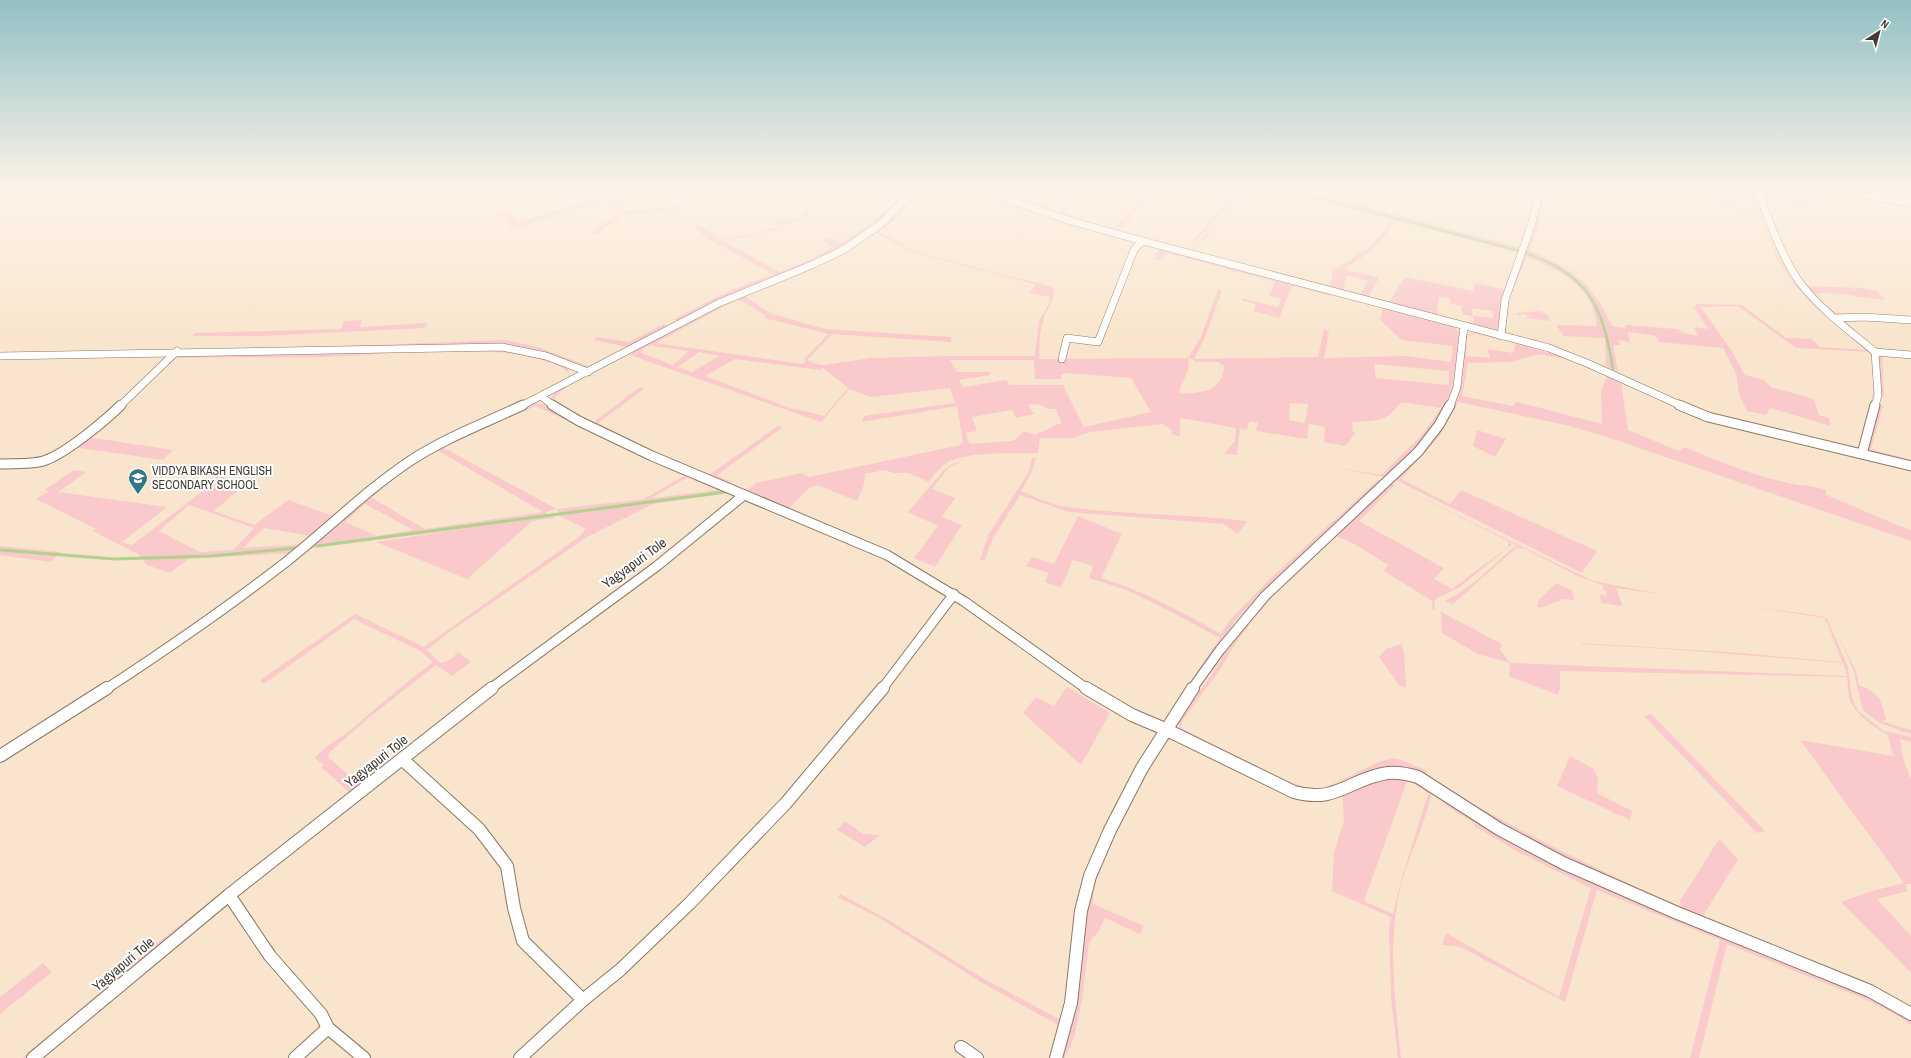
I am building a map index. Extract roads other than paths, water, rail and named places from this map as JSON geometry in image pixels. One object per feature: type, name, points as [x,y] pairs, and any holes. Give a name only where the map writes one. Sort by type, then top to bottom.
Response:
[{"type":"street","points":[[0,756],[104,690],[228,606],[297,553],[361,498],[407,463],[449,438],[542,396],[718,303],[830,256],[859,239]]},
{"type":"street","points":[[1136,239],[1549,348],[1579,359],[1678,406],[1708,417],[1911,466]]},
{"type":"street","points":[[1501,336],[1505,300],[1526,239]]},
{"type":"street","points":[[1778,239],[1784,255],[1799,280],[1836,318],[1875,352],[1911,355]]},
{"type":"street","points":[[1062,360],[1068,338],[1098,342],[1134,250],[1142,241]]},
{"type":"street","points":[[1836,318],[1864,317],[1911,320]]},
{"type":"street","points":[[1056,1058],[1065,1032],[1072,1002],[1081,914],[1085,891],[1095,864],[1135,778],[1165,729],[1226,643],[1265,596],[1389,479],[1432,434],[1443,418],[1457,387],[1461,340],[1464,326]]},
{"type":"street","points":[[0,356],[177,351],[502,346],[521,349],[546,356],[588,372]]},
{"type":"street","points":[[0,464],[45,461],[58,455],[110,416],[177,351]]},
{"type":"street","points":[[1862,454],[1878,395],[1875,352]]},
{"type":"street","points":[[542,396],[551,406],[565,414],[638,450],[887,555],[926,576],[954,594],[1092,692],[1146,723],[1165,729],[1294,792],[1308,796],[1333,792],[1392,772],[1409,773],[1430,784],[1499,829],[1563,863],[1675,912],[1870,991],[1911,1014]]},
{"type":"street","name":"Yagyapuri Tole","points":[[33,1058],[230,895],[495,685],[657,566],[744,495]]},
{"type":"street","points":[[520,1058],[583,1000],[620,970],[690,903],[786,803],[880,692],[954,594]]},
{"type":"street","points":[[402,759],[479,829],[507,866],[514,908],[523,941],[583,1000]]},
{"type":"street","points":[[230,895],[270,956],[321,1014],[328,1028],[364,1058]]},
{"type":"street","points":[[295,1058],[328,1028]]},
{"type":"street","points":[[961,1047],[977,1058]]},
{"type":"waterway","points":[[1476,239],[1520,251],[1543,260],[1561,270],[1576,281],[1588,293],[1596,308],[1609,345],[1613,369]]},
{"type":"waterway","points":[[317,546],[725,492]]},
{"type":"waterway","points":[[0,550],[114,559],[211,556],[296,548]]},
{"type":"place","name":"VIDDYA BIKASH ENGLISH SECONDARY SCHOOL","points":[[138,495]]}]
